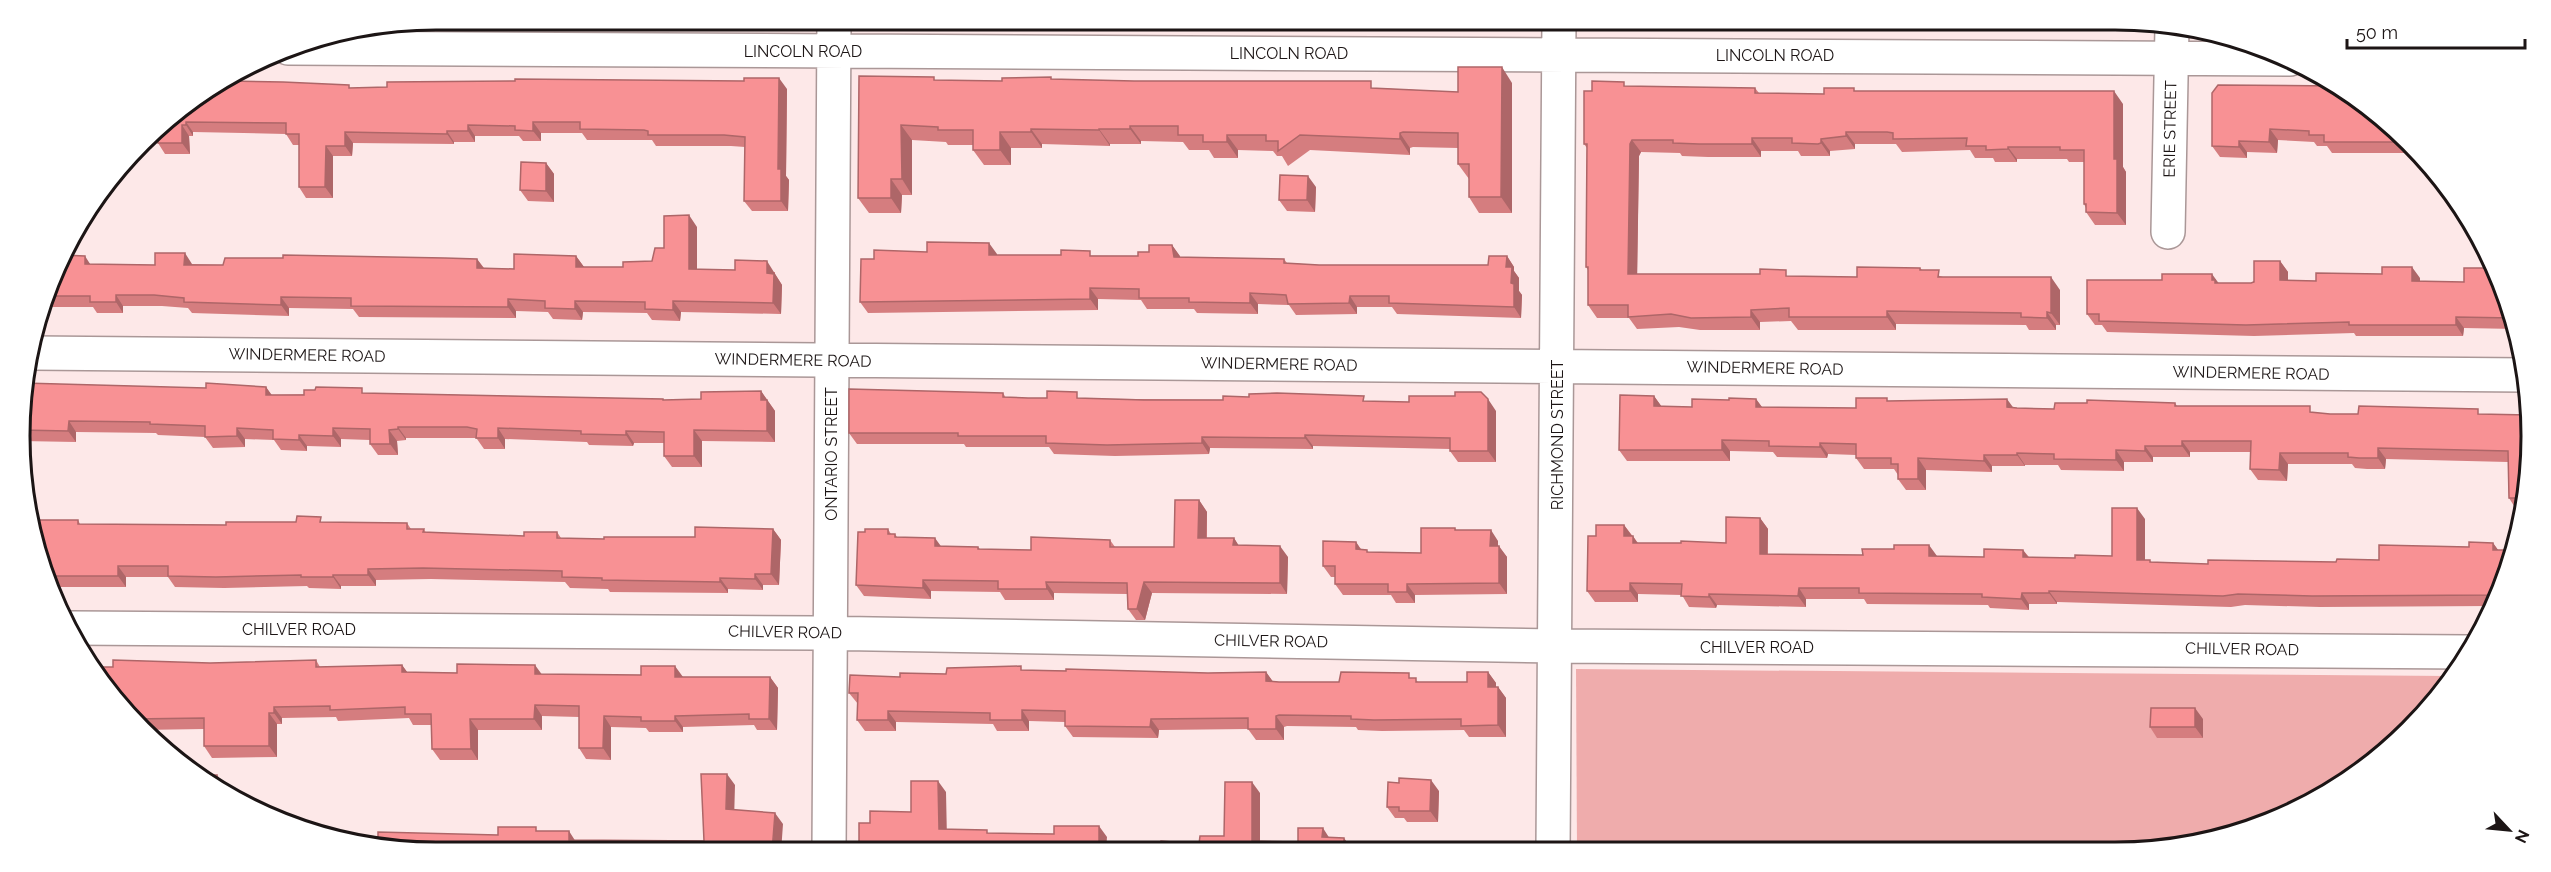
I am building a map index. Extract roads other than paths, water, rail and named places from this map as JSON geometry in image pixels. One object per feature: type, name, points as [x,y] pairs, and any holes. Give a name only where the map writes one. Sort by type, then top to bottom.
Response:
[{"type":"street","name":"RICHMOND STREET","points":[[1553,842],[1559,30]]},
{"type":"street","name":"LINCOLN ROAD","points":[[321,47],[834,35],[1558,53],[2172,42],[2249,53]]},
{"type":"street","name":"ONTARIO STREET","points":[[829,842],[834,35]]},
{"type":"street","name":"ERIE STREET","points":[[2168,232],[2172,42]]},
{"type":"street","name":"WINDERMERE ROAD","points":[[39,352],[2516,375]]},
{"type":"street","name":"CHILVER ROAD","points":[[78,628],[830,633],[1556,646],[2459,652]]}]
